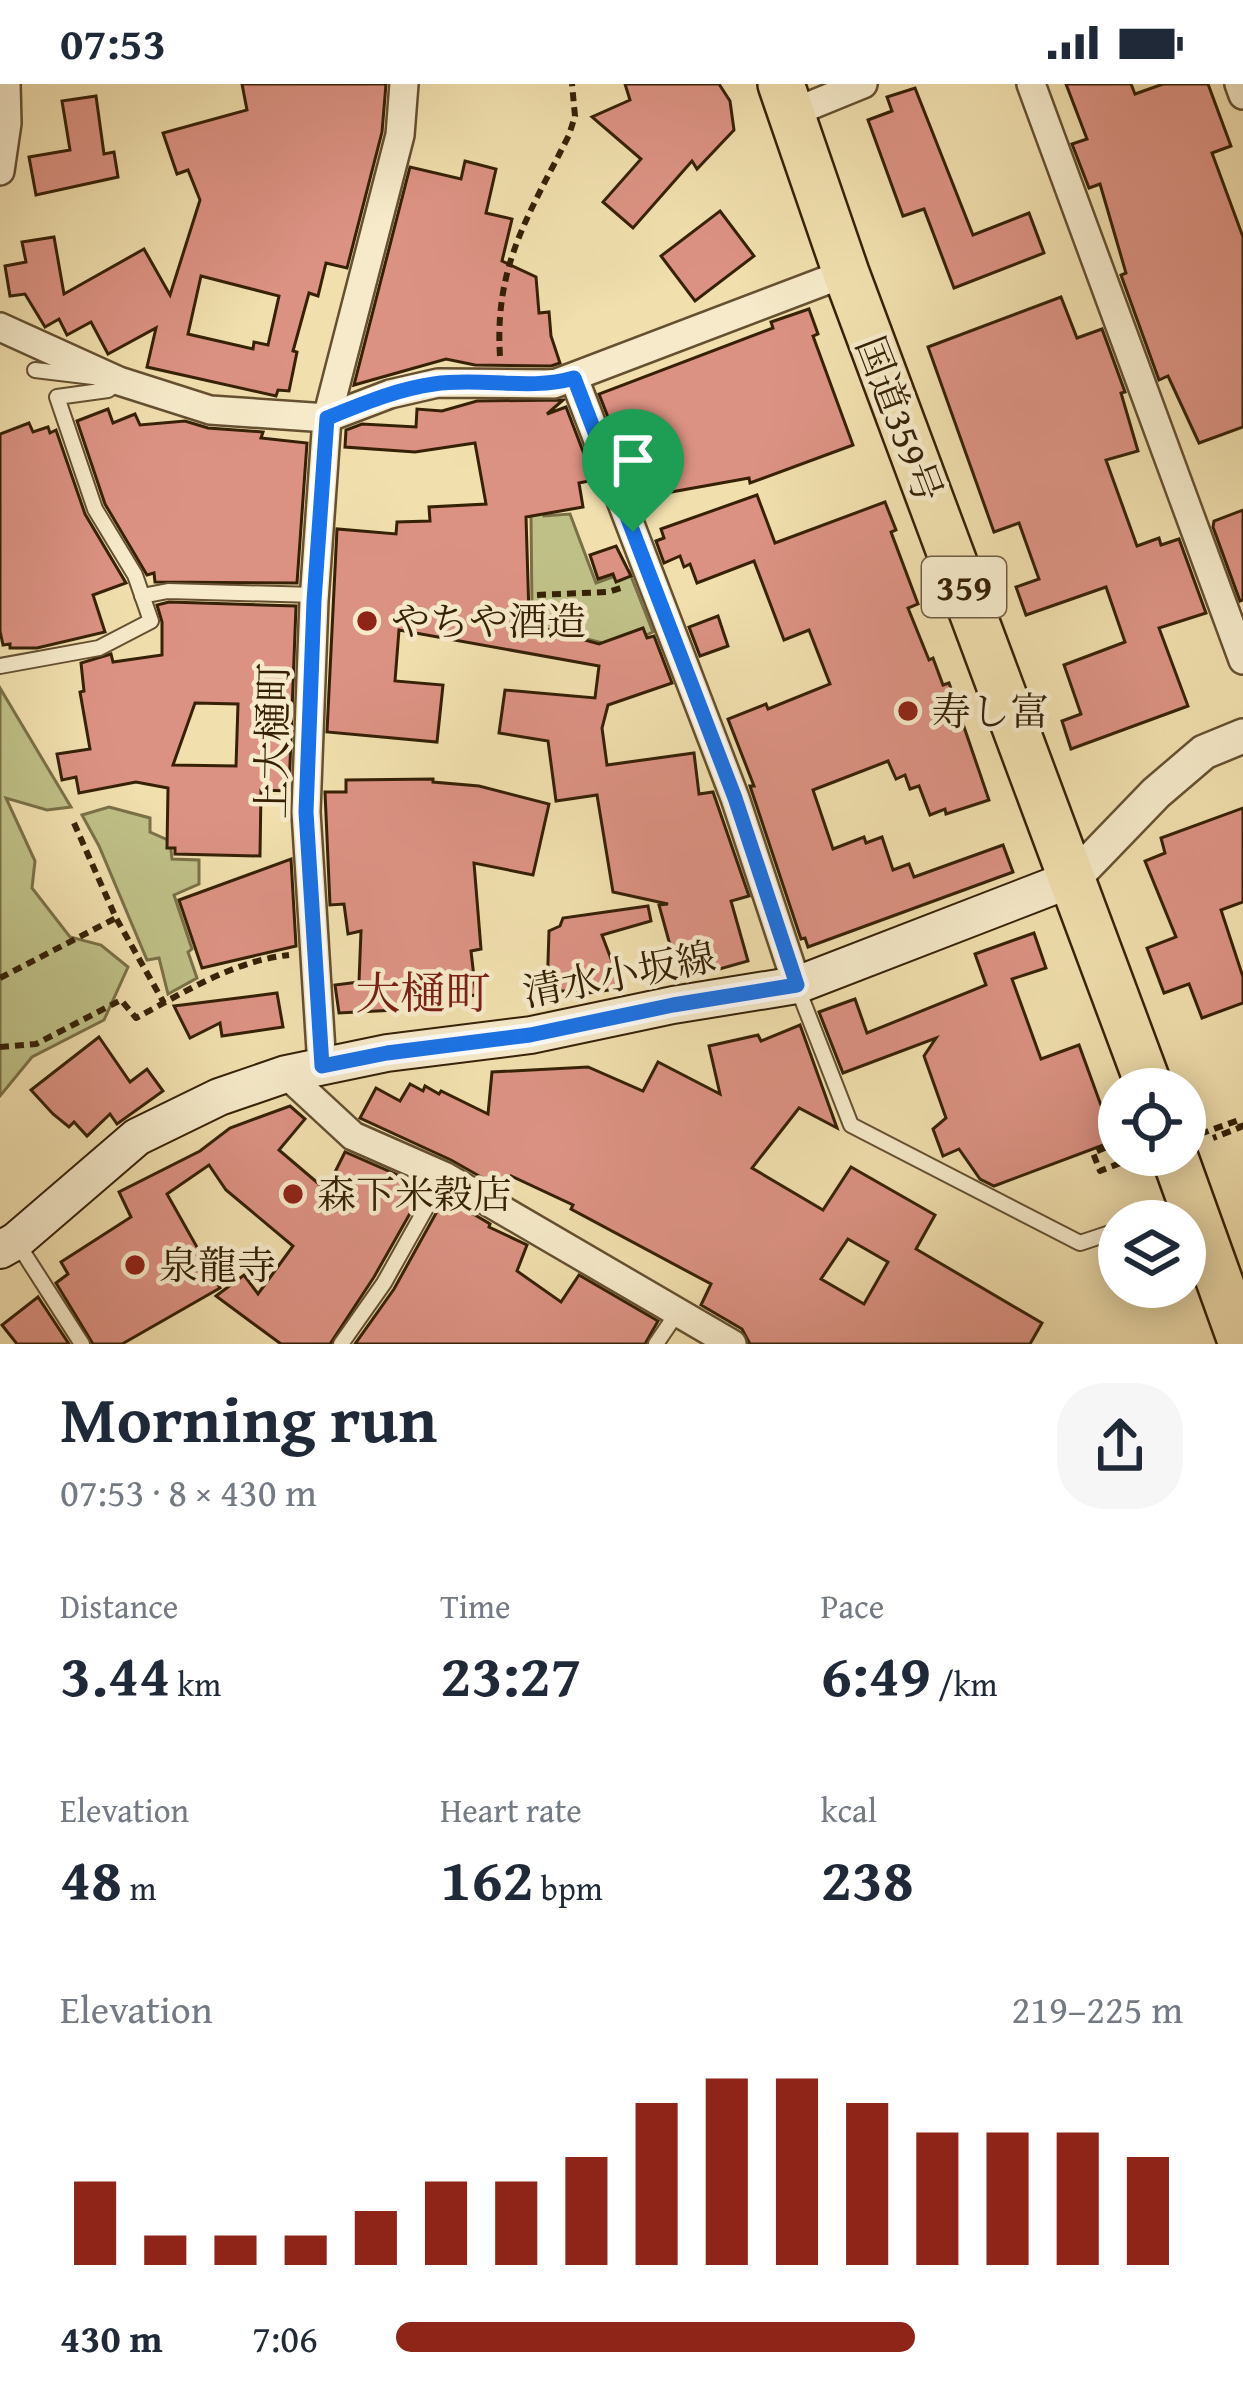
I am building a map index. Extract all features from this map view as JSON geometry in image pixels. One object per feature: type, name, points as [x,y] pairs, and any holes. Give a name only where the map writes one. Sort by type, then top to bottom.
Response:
[{"type":"highway","name":"国道359号","points":[[787,98],[846,273],[1142,1068]]},
{"type":"highway","points":[[1206,1245],[1242,1344]]},
{"type":"main road","name":"清水小坂線","points":[[8,1246],[136,1137],[219,1097],[322,1066],[530,1035],[797,985],[1074,878]]},
{"type":"street","name":"上大樋町","points":[[322,1066],[306,812],[327,418],[400,135],[404,84]]},
{"type":"street","points":[[787,98],[862,84]]},
{"type":"street","points":[[1031,84],[1243,660]]},
{"type":"street","points":[[1239,84],[1243,95]]},
{"type":"street","points":[[0,171],[7,123],[4,89]]},
{"type":"street","points":[[0,327],[114,379],[210,410],[327,418],[390,394],[438,383],[554,384],[846,273]]},
{"type":"street","points":[[574,378],[735,798],[797,985]]},
{"type":"street","points":[[1074,878],[1156,793],[1204,752],[1243,736]]},
{"type":"street","points":[[286,1074],[353,1136],[444,1176],[732,1344]]},
{"type":"lane","points":[[3,665],[99,648],[151,622],[135,575],[95,509],[57,397],[108,390],[114,379],[35,370]]},
{"type":"lane","points":[[142,596],[168,591],[315,596]]},
{"type":"lane","points":[[797,985],[851,1125],[1080,1243],[1098,1237]]},
{"type":"lane","points":[[341,1344],[384,1283],[444,1176]]},
{"type":"lane","points":[[8,1246],[82,1344]]},
{"type":"lane","points":[[656,1344],[679,1310]]},
{"type":"path","points":[[501,384],[497,319],[510,254],[569,135],[575,116],[572,84]]},
{"type":"path","points":[[537,595],[608,592],[650,577]]},
{"type":"path","points":[[74,824],[116,918],[164,1003]]},
{"type":"path","points":[[0,978],[116,918]]},
{"type":"path","points":[[0,1047],[36,1044],[121,1000],[136,1018],[261,958],[317,952]]},
{"type":"green space","points":[[540,493],[544,516],[570,514],[596,583],[629,571],[653,632],[619,647],[546,629],[547,615],[532,611],[531,516],[526,495]]},
{"type":"green space","points":[[0,688],[71,807],[47,810],[6,798],[35,861],[32,888],[70,937],[101,945],[128,967],[104,1020],[32,1057],[0,1096]]},
{"type":"green space","points":[[109,807],[150,818],[150,832],[170,841],[172,859],[199,860],[199,884],[174,895],[197,978],[168,994],[159,958],[147,960],[82,815]]},
{"type":"building","points":[[242,84],[386,84],[382,132],[347,268],[326,263],[318,296],[309,293],[293,351],[297,352],[289,391],[278,390],[276,396],[147,367],[156,328],[108,354],[91,322],[67,335],[59,319],[45,327],[25,294],[10,296],[5,266],[26,262],[22,242],[54,237],[64,294],[144,249],[170,295],[200,200],[188,170],[177,174],[163,133],[247,110]],"holes":[[[201,276],[279,296],[268,345],[254,342],[253,349],[188,334]]]},
{"type":"building","points":[[625,84],[719,84],[730,101],[734,130],[697,169],[692,161],[633,228],[603,202],[641,159],[592,117],[630,100]]},
{"type":"building","points":[[1066,84],[1131,84],[1135,94],[1163,84],[1208,84],[1231,146],[1212,153],[1243,237],[1243,427],[1199,443],[1168,376],[1159,380],[1121,275],[1126,273],[1100,184],[1089,188],[1072,144],[1087,139]]},
{"type":"building","points":[[915,88],[973,235],[1029,213],[1044,253],[954,288],[924,209],[903,216],[868,120],[892,111],[887,97]]},
{"type":"building","points":[[96,96],[104,154],[114,152],[118,177],[36,195],[29,157],[70,150],[62,101]]},
{"type":"building","points":[[465,161],[496,169],[486,213],[512,219],[502,261],[536,277],[539,313],[549,312],[560,363],[475,365],[446,359],[354,385],[410,167],[461,179]]},
{"type":"building","points":[[720,211],[754,256],[695,301],[661,256]]},
{"type":"building","points":[[1061,297],[1077,338],[1102,329],[1125,392],[1121,393],[1138,451],[1106,460],[1137,546],[1159,538],[1161,545],[1179,539],[1206,613],[1159,628],[1188,706],[1071,749],[1062,721],[1081,714],[1064,665],[1125,642],[1106,587],[1026,615],[1016,587],[1039,579],[1019,523],[994,532],[928,347]]},
{"type":"building","points":[[809,309],[818,334],[813,336],[853,445],[750,483],[749,478],[649,496],[645,485],[636,489],[599,394],[773,328],[771,322]]},
{"type":"building","points":[[563,400],[547,414],[566,407],[594,480],[579,483],[583,507],[526,517],[529,615],[546,618],[544,629],[599,644],[643,628],[647,638],[654,636],[672,683],[608,705],[602,728],[607,765],[694,753],[699,794],[713,792],[749,896],[731,901],[748,961],[709,972],[702,948],[673,956],[659,905],[668,904],[613,892],[597,795],[556,801],[548,741],[499,733],[505,690],[595,698],[599,666],[399,630],[395,681],[443,685],[437,742],[327,732],[337,529],[396,534],[397,522],[430,521],[429,507],[486,504],[475,443],[415,452],[345,447],[346,430],[362,424],[416,427],[417,409],[442,411],[477,401]]},
{"type":"building","points":[[108,409],[113,423],[135,414],[140,425],[185,421],[307,443],[297,583],[155,582],[154,573],[147,575],[105,504],[77,421]]},
{"type":"building","points":[[29,423],[33,432],[48,427],[50,433],[56,430],[85,514],[126,583],[93,595],[105,632],[37,648],[10,648],[10,644],[3,645],[0,631],[0,434]]},
{"type":"building","points":[[757,495],[775,543],[885,502],[918,604],[908,608],[929,660],[933,658],[943,685],[949,683],[989,800],[930,815],[919,786],[910,789],[905,775],[896,779],[888,761],[813,790],[833,849],[864,837],[866,843],[882,837],[893,870],[909,864],[914,877],[1003,845],[1013,872],[808,947],[805,938],[801,939],[728,719],[830,684],[809,630],[784,640],[754,561],[697,583],[690,564],[684,567],[680,556],[664,563],[656,541],[664,538],[661,529]]},
{"type":"building","points":[[1243,510],[1240,601],[1213,527],[1214,521]]},
{"type":"building","points":[[616,546],[631,576],[616,582],[613,574],[598,579],[590,555]]},
{"type":"building","points":[[157,605],[296,606],[289,791],[261,790],[260,856],[175,854],[175,848],[167,848],[168,788],[136,782],[79,793],[76,777],[62,780],[57,754],[90,749],[80,692],[84,691],[81,663],[111,654],[113,662],[162,655]],"holes":[[[195,703],[238,704],[236,766],[173,765]]]},
{"type":"building","points":[[718,616],[728,646],[700,656],[689,627]]},
{"type":"building","points":[[433,779],[549,804],[533,875],[474,863],[481,949],[471,951],[476,995],[420,1003],[426,992],[417,985],[396,1010],[339,1013],[335,985],[359,982],[361,931],[348,934],[344,904],[330,905],[325,792],[346,792],[346,780]]},
{"type":"building","points":[[1243,808],[1243,902],[1221,910],[1243,977],[1243,1003],[1202,1018],[1189,984],[1164,993],[1147,948],[1176,937],[1145,861],[1165,853],[1161,838]]},
{"type":"building","points":[[291,859],[296,946],[202,968],[179,900]]},
{"type":"building","points":[[648,906],[651,921],[602,935],[622,988],[581,994],[580,990],[547,992],[549,931],[560,926],[563,918]]},
{"type":"building","points":[[1034,933],[1046,968],[1012,979],[1041,1059],[1079,1045],[1098,1097],[1098,1147],[994,1186],[980,1179],[959,1149],[943,1156],[933,1129],[946,1118],[924,1056],[936,1038],[843,1073],[819,1012],[855,999],[867,1033],[986,985],[975,954]]},
{"type":"building","points":[[277,993],[283,1027],[222,1036],[220,1023],[190,1038],[174,1006]]},
{"type":"building","points":[[800,1025],[837,1128],[799,1108],[752,1168],[823,1210],[851,1167],[935,1215],[916,1249],[1042,1323],[1030,1344],[750,1344],[742,1329],[701,1305],[711,1284],[571,1209],[573,1205],[511,1176],[504,1190],[360,1118],[376,1088],[400,1101],[410,1084],[423,1091],[425,1086],[441,1091],[488,1114],[492,1072],[588,1067],[643,1091],[658,1062],[720,1094],[709,1046],[758,1035],[761,1041]],"holes":[[[848,1239],[888,1262],[864,1304],[821,1279]]]},
{"type":"building","points":[[99,1037],[130,1082],[147,1069],[163,1091],[117,1124],[110,1114],[87,1136],[74,1122],[69,1127],[53,1114],[31,1090]]},
{"type":"building","points":[[290,1106],[305,1119],[279,1150],[326,1190],[345,1152],[425,1187],[330,1344],[281,1344],[216,1296],[244,1275],[258,1294],[293,1246],[226,1190],[209,1165],[167,1194],[220,1288],[122,1344],[93,1344],[56,1283],[68,1274],[61,1262],[131,1217],[119,1192],[200,1151],[230,1128]]},
{"type":"building","points":[[445,1197],[489,1227],[527,1245],[517,1271],[561,1302],[579,1275],[658,1321],[645,1344],[355,1344],[394,1289]]},
{"type":"building","points":[[38,1297],[69,1344],[17,1344],[2,1325]]},
{"type":"place","name":"やちや酒造","points":[[367,621]]},
{"type":"place","name":"寿し富","points":[[908,711]]},
{"type":"place","name":"森下米穀店","points":[[293,1194]]},
{"type":"place","name":"泉龍寺","points":[[135,1265]]},
{"type":"district","name":"大樋町","points":[[423,993]]},
{"type":"route","points":[[574,378],[633,532],[735,798],[797,985],[530,1035],[322,1066],[306,812],[327,418],[390,394],[438,383],[554,384],[574,378]]}]
